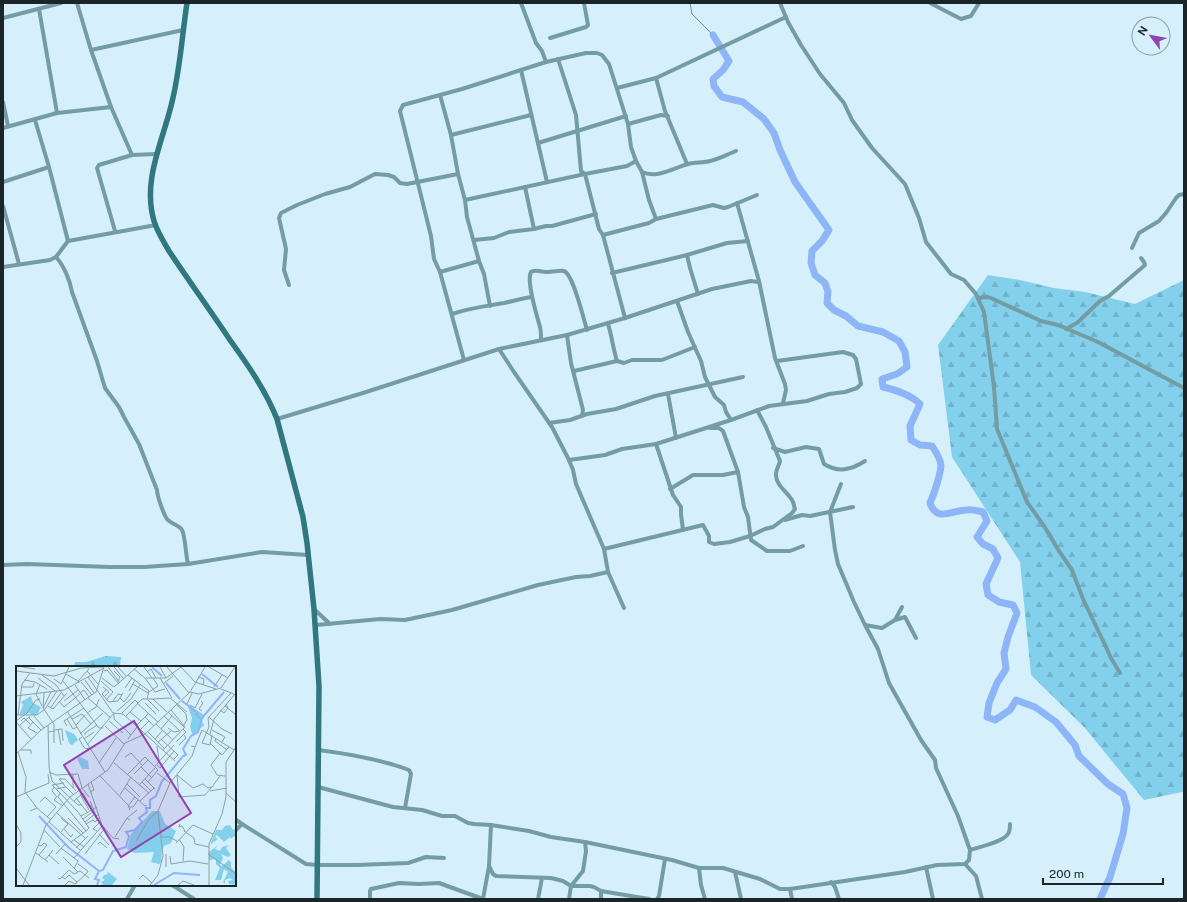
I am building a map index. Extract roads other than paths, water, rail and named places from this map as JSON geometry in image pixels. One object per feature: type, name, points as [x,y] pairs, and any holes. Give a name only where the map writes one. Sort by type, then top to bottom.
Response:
[{"type":"main road","points":[[187,3],[176,84],[172,103],[156,154],[151,179],[152,209],[159,234],[257,380],[273,408],[302,517],[316,625],[319,686],[316,865],[317,899]]},
{"type":"street","points":[[3,18],[61,3]]},
{"type":"street","points":[[77,3],[111,108],[132,155]]},
{"type":"street","points":[[521,3],[536,43],[542,51],[546,62]]},
{"type":"street","points":[[550,38],[586,27],[588,25],[584,3]]},
{"type":"street","points":[[780,3],[801,45],[820,74],[844,103],[852,120],[872,148],[905,184],[919,218],[926,242],[951,274],[964,280],[976,294],[984,312],[989,342],[997,429],[1027,502],[1072,570],[1083,599],[1111,658],[1120,673]]},
{"type":"street","points":[[930,3],[961,19],[971,16],[979,3]]},
{"type":"street","points":[[39,9],[57,113]]},
{"type":"street","points":[[617,88],[656,78],[786,17]]},
{"type":"street","points":[[91,50],[183,30]]},
{"type":"street","points":[[464,360],[440,272],[433,255],[431,236],[400,111],[403,105],[462,89],[546,62],[586,53],[596,53],[602,55],[609,64],[617,88],[628,124],[631,147],[642,172],[649,200],[656,219]]},
{"type":"street","points":[[558,59],[576,115],[581,171],[585,174],[599,229],[603,235],[625,318]]},
{"type":"street","points":[[521,70],[547,182]]},
{"type":"street","points":[[656,78],[665,111],[687,164]]},
{"type":"street","points":[[440,95],[451,135],[458,174],[466,200],[467,218],[484,274],[490,306]]},
{"type":"street","points":[[3,102],[8,126]]},
{"type":"street","points":[[3,128],[57,113],[111,108]]},
{"type":"street","points":[[661,115],[665,111]]},
{"type":"street","points":[[628,124],[661,115],[668,116]]},
{"type":"street","points":[[451,135],[531,116]]},
{"type":"street","points":[[538,143],[626,116]]},
{"type":"street","points":[[35,120],[68,241]]},
{"type":"street","points":[[642,172],[647,175],[662,173],[687,164],[708,162],[736,151]]},
{"type":"street","points":[[115,231],[97,168],[99,164],[132,155],[156,154]]},
{"type":"street","points":[[466,200],[627,166],[636,161]]},
{"type":"street","points":[[3,182],[49,167]]},
{"type":"street","points":[[289,285],[284,270],[286,249],[279,218],[281,213],[325,194],[350,187],[375,174],[388,175],[400,183],[407,184],[458,174]]},
{"type":"street","points":[[644,179],[647,175]]},
{"type":"street","points":[[525,187],[534,229]]},
{"type":"street","points":[[1132,248],[1140,233],[1159,221],[1176,198],[1184,194]]},
{"type":"street","points":[[603,235],[649,223],[656,219],[713,205],[724,208],[757,195]]},
{"type":"street","points":[[737,204],[748,241],[775,358],[785,384],[786,390],[783,403]]},
{"type":"street","points":[[3,206],[19,264]]},
{"type":"street","points":[[474,240],[494,238],[509,232],[552,226],[596,214]]},
{"type":"street","points":[[3,267],[50,260],[56,257],[68,241],[115,231],[156,225]]},
{"type":"street","points":[[612,273],[687,255],[727,243],[748,241]]},
{"type":"street","points":[[687,255],[698,294]]},
{"type":"street","points":[[56,257],[60,261],[70,284],[105,388],[119,407],[140,444],[166,519],[182,529],[188,564]]},
{"type":"street","points":[[1066,329],[1077,323],[1100,301],[1145,265],[1141,258]]},
{"type":"street","points":[[440,272],[479,261]]},
{"type":"street","points":[[541,340],[540,326],[532,298],[529,278],[530,272],[533,270],[542,272],[564,271],[568,274],[573,284],[587,330]]},
{"type":"street","points":[[277,419],[363,394],[500,349],[587,330],[712,289],[751,281],[758,282]]},
{"type":"street","points":[[978,298],[988,297],[1041,321],[1058,325],[1098,342],[1184,388]]},
{"type":"street","points":[[452,314],[511,302],[521,298],[532,298]]},
{"type":"street","points":[[677,301],[709,385],[715,396],[724,405],[731,420]]},
{"type":"street","points":[[608,324],[612,335],[617,361]]},
{"type":"street","points":[[567,335],[571,363],[583,410],[582,416]]},
{"type":"street","points":[[574,371],[617,361],[624,363],[632,360],[662,360],[695,347]]},
{"type":"street","points":[[500,349],[552,427],[569,460],[576,484],[604,549],[608,572],[624,608]]},
{"type":"street","points":[[569,460],[605,455],[622,449],[656,444],[708,428],[769,406],[783,403],[802,402],[829,394],[845,392],[857,388],[861,384],[856,359],[853,355],[843,352],[777,361]]},
{"type":"street","points":[[549,424],[570,420],[587,414],[616,409],[655,396],[743,377]]},
{"type":"street","points":[[668,394],[676,438]]},
{"type":"street","points":[[583,410],[587,414]]},
{"type":"street","points":[[757,410],[766,427],[780,461],[776,472],[776,477],[779,484],[793,502],[795,509],[802,515]]},
{"type":"street","points":[[708,428],[719,428],[723,431],[738,472],[752,540],[767,551],[790,551],[803,546]]},
{"type":"street","points":[[656,444],[670,489],[681,507],[683,530]]},
{"type":"street","points":[[774,448],[785,452],[806,447],[819,449],[824,464],[831,469],[840,470],[852,467],[865,461]]},
{"type":"street","points":[[670,489],[693,475],[722,475],[738,472]]},
{"type":"street","points":[[318,787],[393,807],[422,810],[442,816],[455,816],[468,823],[529,831],[551,837],[585,842],[672,860],[698,868],[723,868],[760,879],[780,889],[905,872],[946,864],[965,864],[969,860],[970,850],[958,816],[936,768],[935,760],[921,740],[889,683],[878,649],[854,602],[838,564],[830,512],[841,484]]},
{"type":"street","points":[[782,520],[802,515],[810,516],[853,507]]},
{"type":"street","points":[[604,549],[703,525],[709,542],[714,544],[730,542],[750,536],[765,528],[773,527],[795,509]]},
{"type":"street","points":[[3,566],[27,564],[144,567],[188,564],[262,552],[308,555]]},
{"type":"street","points":[[316,625],[380,619],[405,620],[452,610],[538,585],[608,572]]},
{"type":"street","points":[[895,620],[902,607]]},
{"type":"street","points":[[314,609],[330,624]]},
{"type":"street","points":[[865,625],[882,628],[895,620],[905,617],[916,638]]},
{"type":"street","points":[[319,750],[358,756],[409,770],[411,774],[405,808]]},
{"type":"street","points":[[236,820],[306,864],[357,865],[408,863],[426,857],[444,858]]},
{"type":"street","points":[[236,830],[242,824]]},
{"type":"street","points":[[970,850],[996,842],[1008,834],[1010,824]]},
{"type":"street","points":[[370,899],[371,889],[399,883],[439,884],[483,899],[489,866],[491,825]]},
{"type":"street","points":[[569,899],[571,886],[583,871],[586,851],[585,842]]},
{"type":"street","points":[[658,899],[665,859]]},
{"type":"street","points":[[965,864],[976,876],[982,899]]},
{"type":"street","points":[[489,866],[493,874],[496,876],[551,878],[563,881],[571,886],[590,886],[601,892],[633,898],[649,899]]},
{"type":"street","points":[[926,867],[933,899]]},
{"type":"street","points":[[698,868],[705,899]]},
{"type":"street","points":[[735,872],[741,899]]},
{"type":"street","points":[[538,899],[542,878]]},
{"type":"street","points":[[831,882],[839,899]]},
{"type":"street","points":[[127,899],[134,886]]},
{"type":"street","points":[[174,886],[194,899]]},
{"type":"street","points":[[790,888],[792,899]]},
{"type":"street","points":[[601,892],[601,899]]},
{"type":"waterway","points":[[690,3],[692,14],[713,35]]},
{"type":"waterway","points":[[713,35],[729,61],[723,70],[713,79],[714,86],[722,97],[743,102],[764,119],[774,133],[795,182],[829,230],[822,241],[812,251],[811,263],[815,275],[825,283],[828,292],[827,303],[834,310],[846,316],[858,326],[883,332],[899,341],[905,352],[907,367],[897,374],[882,379],[883,387],[907,395],[920,404],[910,426],[911,440],[920,445],[932,446],[940,461],[941,466],[939,475],[930,503],[933,509],[937,513],[941,514],[969,510],[983,512],[987,521],[977,537],[983,544],[993,549],[998,558],[986,584],[988,595],[999,602],[1013,605],[1017,613],[1004,653],[1006,669],[997,683],[989,703],[987,717],[995,720],[1010,710],[1016,700],[1035,707],[1056,722],[1075,745],[1079,756],[1108,784],[1123,794],[1127,808],[1123,834],[1110,877],[1100,899]]}]
